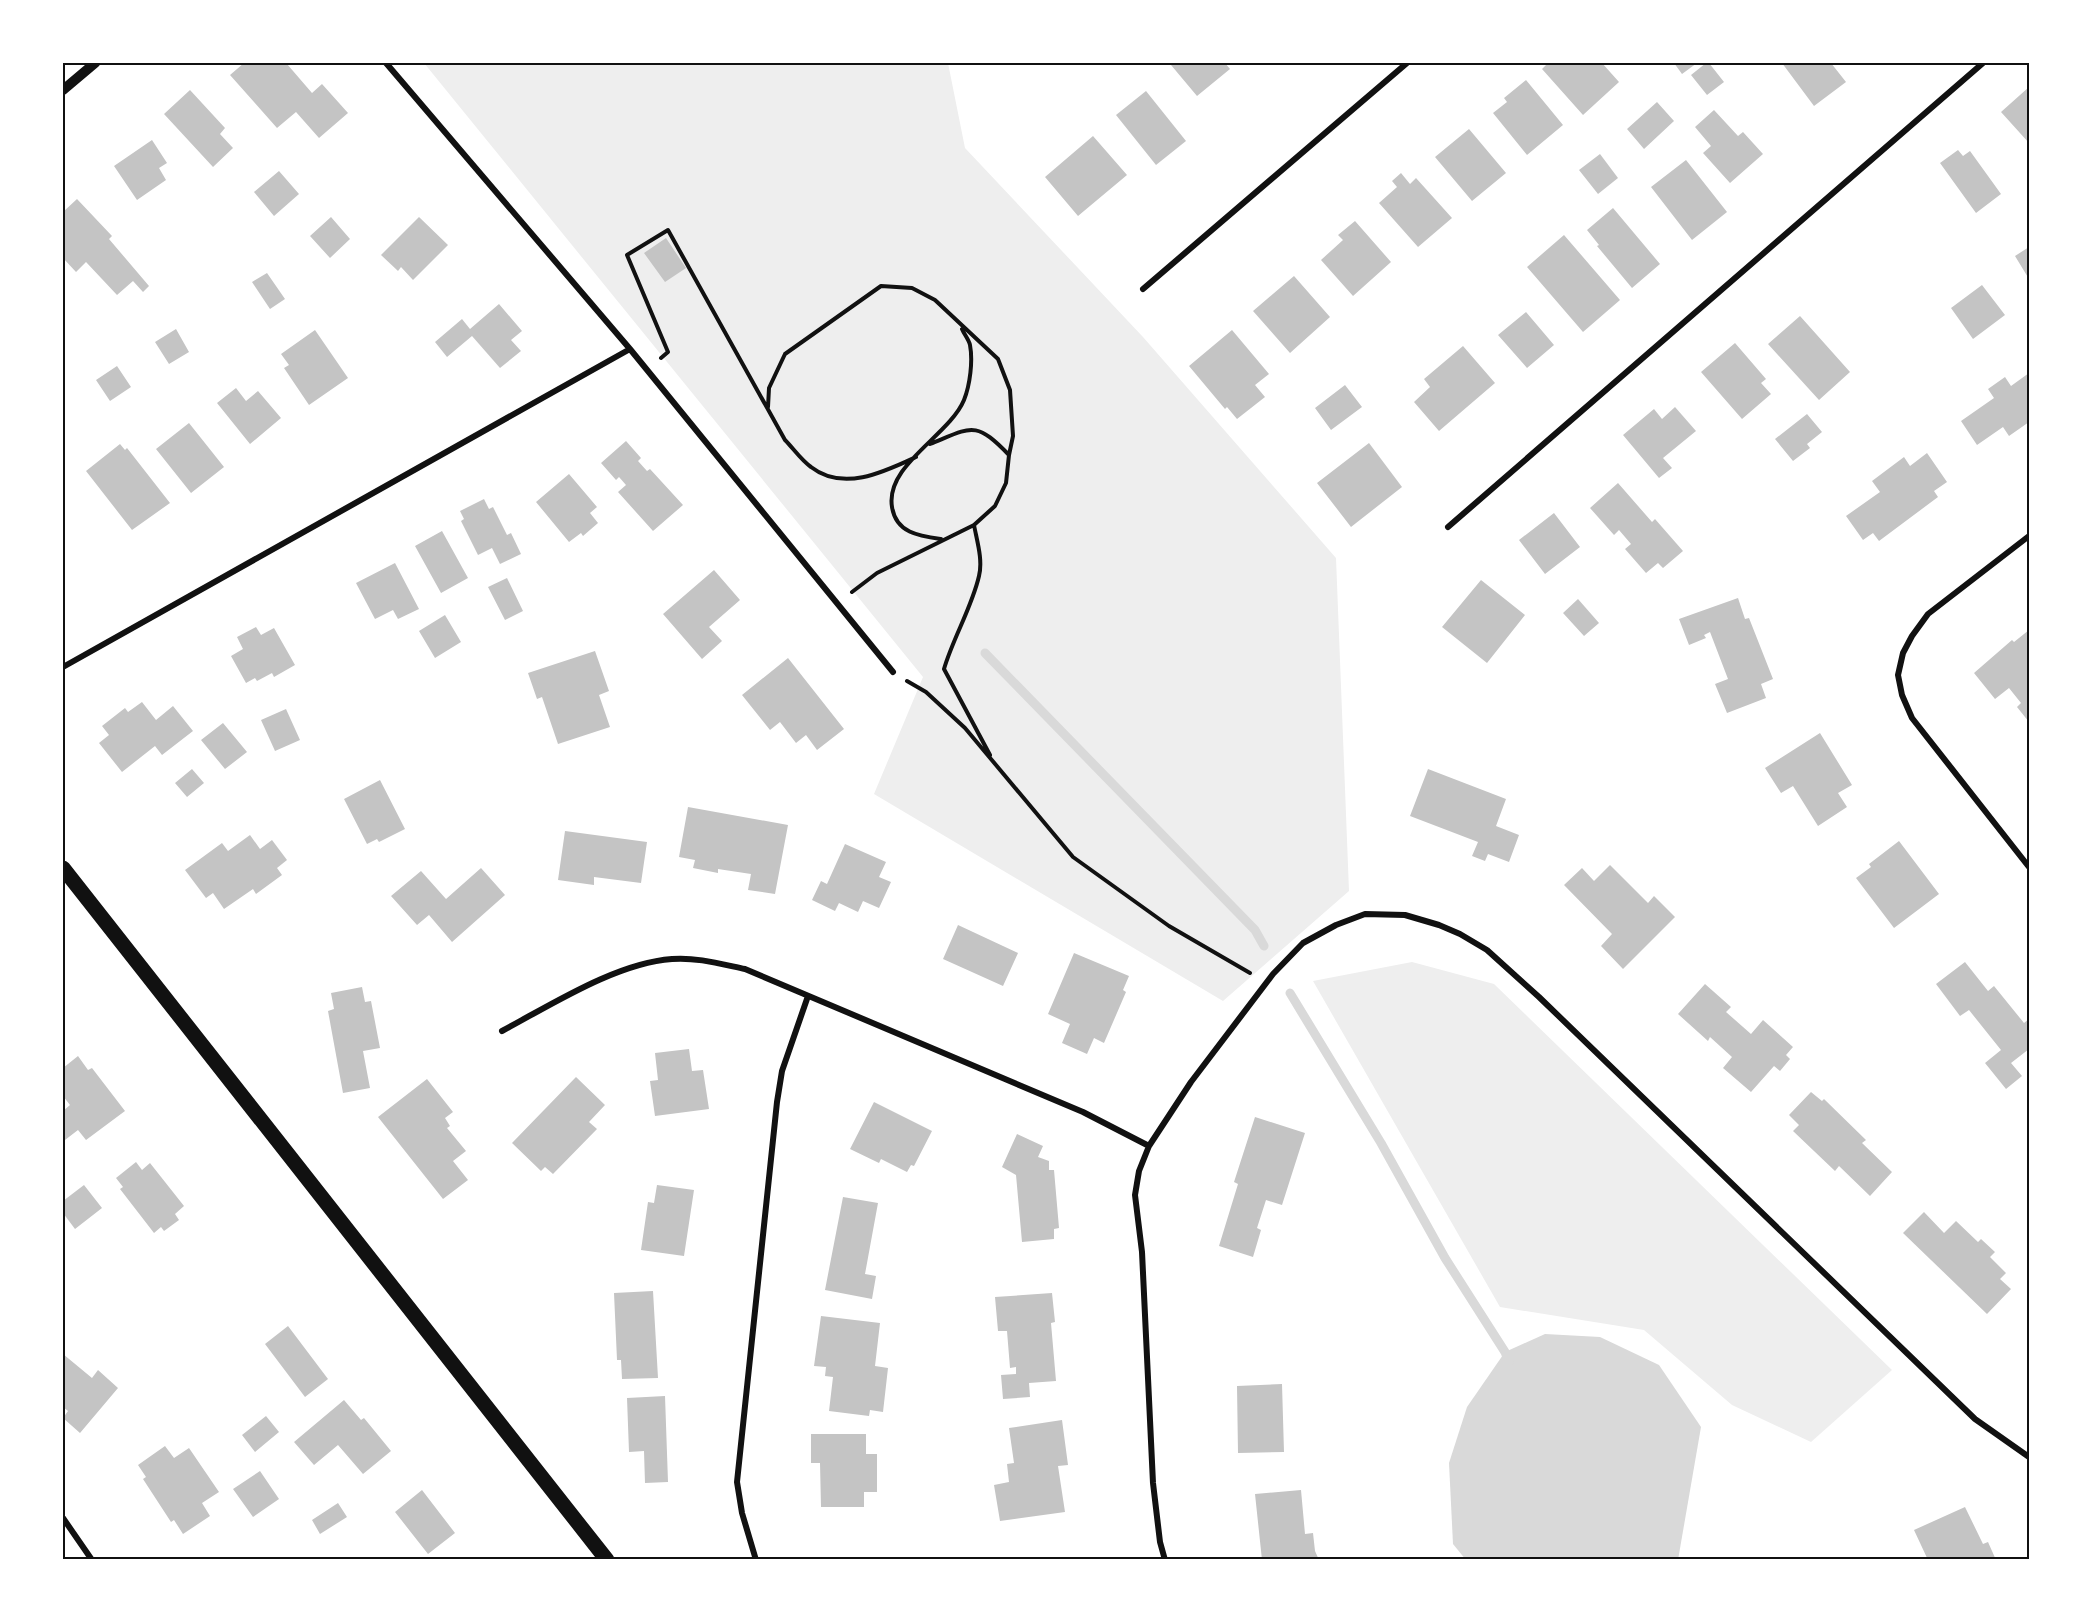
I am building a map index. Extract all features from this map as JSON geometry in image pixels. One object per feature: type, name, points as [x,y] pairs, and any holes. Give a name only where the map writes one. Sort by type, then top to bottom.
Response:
[{"type":"main road","points":[[63,868],[607,1560]]},
{"type":"street","points":[[63,90],[95,63]]},
{"type":"street","points":[[386,63],[630,349],[893,672]]},
{"type":"street","points":[[1143,289],[1407,63]]},
{"type":"street","points":[[1448,527],[1983,63]]},
{"type":"street","points":[[63,667],[630,349]]},
{"type":"street","points":[[2029,536],[1928,614],[1903,653],[1898,675],[1902,695],[1912,718],[2029,867]]},
{"type":"street","points":[[1166,1560],[1160,1542],[1153,1483],[1142,1252],[1135,1195],[1139,1171],[1149,1146],[1191,1082],[1266,982],[1303,943],[1336,925],[1365,914],[1405,915],[1439,925],[1461,934],[1487,950],[1539,997],[1975,1419],[2029,1457]]},
{"type":"street","points":[[502,1031],[585,986],[637,966],[671,959],[698,960],[745,969],[1083,1112],[1149,1146]]},
{"type":"street","points":[[756,1560],[742,1513],[737,1482],[777,1102],[782,1071],[808,996]]},
{"type":"street","points":[[63,1518],[92,1560]]},
{"type":"path","points":[[646,369],[668,352],[627,255],[668,230],[785,440],[812,468],[843,481],[885,472],[916,457]]},
{"type":"path","points":[[768,407],[769,388],[785,354],[881,286],[912,288],[935,300],[998,359],[1010,390],[1013,436],[1006,483],[995,506],[974,525],[878,573],[837,603]]},
{"type":"path","points":[[943,540],[915,535],[901,528],[893,513],[890,497],[898,477],[952,418],[964,400],[970,371],[970,345],[960,325]]},
{"type":"path","points":[[926,446],[964,430],[979,430],[1009,455]]},
{"type":"path","points":[[974,525],[979,549],[979,575],[944,669],[996,766]]},
{"type":"path","points":[[893,672],[926,692],[965,729],[1073,857],[1169,926],[1266,982]]},
{"type":"shaded area","points":[[424,63],[948,63],[965,148],[1143,337],[1336,558],[1349,891],[1223,1001],[874,794],[923,677]]},
{"type":"shaded area","points":[[1412,962],[1494,984],[1892,1370],[1811,1442],[1732,1405],[1644,1330],[1500,1307],[1313,981]]},
{"type":"shaded area","points":[[1545,1334],[1600,1337],[1659,1365],[1701,1427],[1678,1560],[1466,1560],[1453,1544],[1449,1463],[1467,1407],[1505,1352]]},
{"type":"building","points":[[244,63],[289,63],[287,64],[312,93],[322,84],[348,113],[319,138],[296,112],[277,128],[230,75]]},
{"type":"building","points":[[1173,63],[1225,63],[1230,69],[1197,96],[1171,65]]},
{"type":"building","points":[[1548,63],[1602,63],[1619,82],[1583,115],[1542,69]]},
{"type":"building","points":[[1674,63],[1697,63],[1682,74]]},
{"type":"building","points":[[1709,63],[1724,82],[1707,95],[1691,75]]},
{"type":"building","points":[[1782,63],[1831,63],[1846,82],[1814,106]]},
{"type":"building","points":[[1526,80],[1563,125],[1527,155],[1493,113],[1507,102],[1504,98]]},
{"type":"building","points":[[2029,87],[2029,143],[2001,112]]},
{"type":"building","points":[[190,90],[225,128],[220,134],[233,148],[213,167],[164,114]]},
{"type":"building","points":[[1146,91],[1186,141],[1156,165],[1116,115]]},
{"type":"building","points":[[1657,102],[1674,121],[1644,149],[1627,129]]},
{"type":"building","points":[[1714,110],[1738,136],[1743,132],[1763,154],[1730,183],[1703,153],[1711,146],[1695,127]]},
{"type":"building","points":[[1469,129],[1506,173],[1472,201],[1435,157]]},
{"type":"building","points":[[1093,136],[1127,175],[1078,216],[1045,177]]},
{"type":"building","points":[[152,140],[167,163],[159,168],[166,180],[137,200],[114,166]]},
{"type":"building","points":[[1958,150],[1963,156],[1970,151],[2001,194],[1976,213],[1940,163]]},
{"type":"building","points":[[1600,154],[1618,178],[1598,194],[1579,170]]},
{"type":"building","points":[[1686,160],[1727,212],[1692,240],[1651,187]]},
{"type":"building","points":[[279,171],[299,194],[274,216],[254,192]]},
{"type":"building","points":[[1401,173],[1410,184],[1416,178],[1452,218],[1418,247],[1379,203],[1397,187],[1392,181]]},
{"type":"building","points":[[77,199],[112,236],[109,239],[149,286],[143,292],[133,281],[117,295],[86,262],[76,272],[63,258],[63,212]]},
{"type":"building","points":[[1613,208],[1660,264],[1632,288],[1597,246],[1599,245],[1587,230]]},
{"type":"building","points":[[331,217],[350,239],[330,258],[310,236]]},
{"type":"building","points":[[419,217],[448,245],[413,280],[401,267],[398,271],[381,255]]},
{"type":"building","points":[[1355,221],[1391,262],[1353,296],[1321,260],[1343,240],[1338,235]]},
{"type":"building","points":[[1564,235],[1620,300],[1583,332],[1527,267]]},
{"type":"building","points":[[666,238],[686,268],[665,282],[644,253]]},
{"type":"building","points":[[2029,247],[2029,279],[2015,256]]},
{"type":"building","points":[[267,273],[285,299],[270,309],[252,282]]},
{"type":"building","points":[[1294,276],[1330,317],[1290,353],[1253,311]]},
{"type":"building","points":[[1982,285],[2005,315],[1973,339],[1951,308]]},
{"type":"building","points":[[499,304],[522,331],[511,340],[521,351],[500,368],[472,336],[447,357],[435,342],[462,319],[470,329]]},
{"type":"building","points":[[1526,312],[1554,345],[1527,368],[1498,335]]},
{"type":"building","points":[[1800,316],[1850,372],[1819,400],[1768,344]]},
{"type":"building","points":[[176,329],[189,352],[169,364],[155,342]]},
{"type":"building","points":[[315,330],[348,378],[309,405],[284,368],[289,365],[281,354]]},
{"type":"building","points":[[1232,330],[1269,374],[1255,385],[1265,397],[1237,419],[1227,407],[1225,409],[1189,366]]},
{"type":"building","points":[[1735,343],[1766,379],[1761,383],[1771,394],[1742,419],[1701,372]]},
{"type":"building","points":[[1463,346],[1495,383],[1439,431],[1414,402],[1430,387],[1424,379]]},
{"type":"building","points":[[117,366],[131,387],[110,401],[96,380]]},
{"type":"building","points":[[2029,373],[2029,422],[2009,436],[2003,427],[1977,445],[1961,421],[1994,398],[1988,389],[2005,377],[2011,386]]},
{"type":"building","points":[[1345,385],[1362,407],[1331,430],[1315,408]]},
{"type":"building","points":[[236,388],[246,401],[258,391],[281,418],[250,444],[217,403]]},
{"type":"building","points":[[1675,407],[1696,431],[1663,458],[1672,468],[1659,478],[1623,435],[1654,409],[1662,419]]},
{"type":"building","points":[[1807,414],[1822,432],[1807,444],[1810,448],[1793,461],[1775,439]]},
{"type":"building","points":[[189,423],[224,467],[191,493],[156,449]]},
{"type":"building","points":[[626,441],[641,458],[638,461],[647,471],[650,469],[683,505],[653,531],[618,492],[626,485],[619,477],[616,480],[601,463]]},
{"type":"building","points":[[1369,443],[1402,487],[1351,527],[1317,483]]},
{"type":"building","points":[[120,444],[125,450],[127,448],[170,503],[132,530],[86,471]]},
{"type":"building","points":[[1927,453],[1947,482],[1934,491],[1938,497],[1879,541],[1873,533],[1863,540],[1846,516],[1880,492],[1872,481],[1904,457],[1910,466]]},
{"type":"building","points":[[569,474],[597,507],[590,513],[598,523],[583,536],[581,533],[569,542],[536,502]]},
{"type":"building","points":[[1618,483],[1652,522],[1655,519],[1683,551],[1663,568],[1658,563],[1646,573],[1625,549],[1631,544],[1619,530],[1614,535],[1590,508]]},
{"type":"building","points":[[484,499],[489,509],[493,507],[507,535],[511,533],[521,554],[500,564],[492,548],[478,555],[461,521],[464,519],[460,511]]},
{"type":"building","points":[[1554,513],[1580,547],[1545,574],[1519,540]]},
{"type":"building","points":[[442,531],[468,578],[441,593],[415,546]]},
{"type":"building","points":[[395,563],[419,609],[398,619],[393,610],[375,619],[356,583]]},
{"type":"building","points":[[714,570],[740,600],[709,627],[722,641],[702,659],[663,614]]},
{"type":"building","points":[[507,578],[523,611],[505,620],[488,587]]},
{"type":"building","points":[[1481,580],[1525,615],[1487,663],[1442,627]]},
{"type":"building","points":[[1738,598],[1745,619],[1749,618],[1773,679],[1761,684],[1766,698],[1727,713],[1715,684],[1728,679],[1710,632],[1704,635],[1706,638],[1689,645],[1679,619]]},
{"type":"building","points":[[1578,599],[1599,623],[1584,636],[1563,613]]},
{"type":"building","points":[[445,615],[461,642],[435,658],[419,631]]},
{"type":"building","points":[[256,627],[261,635],[274,628],[295,665],[274,677],[272,673],[257,681],[255,678],[246,683],[231,656],[243,649],[237,637]]},
{"type":"building","points":[[2029,630],[2029,722],[2017,707],[2021,703],[2009,688],[1995,699],[1974,673],[2012,640],[2014,642]]},
{"type":"building","points":[[595,651],[609,691],[599,695],[610,727],[558,744],[542,697],[537,699],[528,673]]},
{"type":"building","points":[[788,658],[844,729],[817,750],[806,735],[796,743],[780,722],[770,730],[742,695]]},
{"type":"building","points":[[142,702],[156,720],[173,706],[193,731],[162,755],[155,746],[122,772],[99,743],[109,735],[102,726],[125,708],[128,712]]},
{"type":"building","points":[[286,709],[300,740],[275,751],[261,720]]},
{"type":"building","points":[[223,723],[247,752],[225,769],[201,740]]},
{"type":"building","points":[[1820,733],[1852,785],[1838,793],[1847,807],[1818,826],[1793,786],[1781,793],[1765,768]]},
{"type":"building","points":[[192,769],[204,783],[187,797],[175,783]]},
{"type":"building","points":[[1428,769],[1506,799],[1496,826],[1519,835],[1509,862],[1488,854],[1485,861],[1472,856],[1478,842],[1410,816]]},
{"type":"building","points":[[380,780],[405,829],[379,842],[377,839],[367,844],[344,799]]},
{"type":"building","points":[[688,807],[788,825],[775,894],[748,890],[751,874],[718,869],[718,873],[693,868],[695,860],[679,857]]},
{"type":"building","points":[[565,831],[647,842],[641,883],[594,877],[594,885],[558,880]]},
{"type":"building","points":[[250,835],[260,849],[272,840],[287,860],[277,868],[282,875],[256,894],[253,889],[224,909],[213,893],[206,898],[185,870],[222,843],[228,851]]},
{"type":"building","points":[[1899,841],[1939,894],[1894,928],[1856,878],[1871,867],[1869,864]]},
{"type":"building","points":[[845,844],[886,862],[879,877],[891,882],[879,908],[863,901],[858,912],[839,903],[835,911],[812,900],[821,881],[827,884]]},
{"type":"building","points":[[1610,865],[1648,903],[1654,896],[1675,917],[1623,969],[1601,946],[1612,934],[1564,885],[1582,868],[1594,881]]},
{"type":"building","points":[[481,868],[505,895],[452,942],[429,915],[417,925],[391,896],[421,871],[446,899]]},
{"type":"building","points":[[958,925],[1018,953],[1003,986],[943,959]]},
{"type":"building","points":[[1074,953],[1129,976],[1123,990],[1126,992],[1104,1043],[1094,1038],[1087,1054],[1062,1043],[1070,1024],[1048,1014]]},
{"type":"building","points":[[1965,962],[1988,991],[1994,986],[2024,1023],[2029,1019],[2029,1049],[2011,1063],[2022,1076],[2006,1089],[1985,1063],[2001,1050],[1969,1010],[1960,1016],[1936,984]]},
{"type":"building","points":[[1705,984],[1731,1007],[1726,1012],[1751,1034],[1763,1020],[1793,1047],[1786,1055],[1790,1059],[1780,1071],[1774,1066],[1751,1092],[1723,1068],[1732,1057],[1710,1037],[1708,1041],[1678,1014]]},
{"type":"building","points":[[362,987],[365,1002],[371,1001],[380,1048],[363,1051],[370,1088],[343,1093],[328,1011],[334,1009],[331,993]]},
{"type":"building","points":[[689,1049],[692,1071],[703,1070],[709,1109],[655,1116],[650,1081],[658,1080],[655,1053]]},
{"type":"building","points":[[78,1056],[88,1070],[92,1068],[125,1111],[86,1140],[78,1130],[65,1140],[63,1111],[70,1105],[63,1096],[63,1068]]},
{"type":"building","points":[[576,1077],[605,1105],[589,1122],[597,1129],[553,1174],[545,1167],[541,1171],[512,1143]]},
{"type":"building","points":[[427,1079],[453,1112],[445,1118],[450,1126],[447,1128],[466,1151],[453,1161],[468,1180],[443,1199],[378,1117]]},
{"type":"building","points":[[1811,1092],[1822,1101],[1824,1099],[1866,1140],[1862,1143],[1892,1172],[1870,1196],[1839,1166],[1835,1171],[1793,1131],[1799,1125],[1789,1115]]},
{"type":"building","points":[[874,1102],[932,1131],[914,1166],[911,1165],[907,1172],[881,1159],[879,1163],[850,1149]]},
{"type":"building","points":[[1255,1117],[1305,1133],[1282,1205],[1266,1200],[1257,1228],[1261,1230],[1253,1257],[1219,1246],[1238,1184],[1234,1182]]},
{"type":"building","points":[[1017,1134],[1043,1146],[1038,1157],[1049,1161],[1049,1170],[1054,1170],[1059,1228],[1054,1229],[1054,1239],[1022,1242],[1016,1175],[1002,1167]]},
{"type":"building","points":[[136,1162],[142,1170],[150,1163],[184,1206],[175,1214],[179,1220],[164,1231],[161,1227],[154,1233],[120,1189],[123,1187],[116,1178]]},
{"type":"building","points":[[84,1185],[102,1208],[75,1229],[63,1213],[63,1201]]},
{"type":"building","points":[[657,1185],[694,1190],[684,1256],[641,1250],[648,1202],[654,1203]]},
{"type":"building","points":[[843,1197],[878,1203],[865,1274],[876,1276],[872,1299],[825,1290]]},
{"type":"building","points":[[1924,1212],[1944,1233],[1956,1221],[1978,1242],[1981,1239],[1995,1252],[1990,1257],[2006,1273],[2000,1279],[2011,1289],[1987,1314],[1903,1233]]},
{"type":"building","points":[[653,1291],[658,1378],[622,1379],[621,1360],[617,1360],[614,1293]]},
{"type":"building","points":[[1052,1293],[1055,1322],[1051,1323],[1056,1381],[1029,1383],[1030,1397],[1003,1399],[1001,1375],[1016,1374],[1016,1367],[1010,1368],[1007,1331],[998,1331],[995,1297]]},
{"type":"building","points":[[821,1316],[880,1323],[875,1366],[888,1368],[883,1412],[870,1410],[869,1416],[829,1411],[833,1377],[825,1376],[826,1367],[814,1366]]},
{"type":"building","points":[[288,1326],[328,1379],[305,1397],[265,1344]]},
{"type":"building","points":[[63,1354],[92,1378],[98,1370],[118,1388],[80,1433],[63,1418],[68,1411],[63,1407]]},
{"type":"building","points":[[1282,1384],[1284,1452],[1238,1453],[1237,1386]]},
{"type":"building","points":[[665,1396],[668,1482],[645,1483],[644,1451],[629,1452],[627,1398]]},
{"type":"building","points":[[344,1400],[361,1420],[364,1418],[391,1451],[363,1474],[338,1445],[314,1465],[294,1442]]},
{"type":"building","points":[[266,1416],[279,1432],[255,1452],[242,1435]]},
{"type":"building","points":[[1062,1420],[1068,1465],[1058,1466],[1065,1512],[1000,1521],[994,1485],[1009,1482],[1007,1464],[1014,1463],[1009,1428]]},
{"type":"building","points":[[811,1434],[866,1434],[866,1454],[877,1454],[877,1492],[864,1492],[864,1507],[821,1507],[820,1463],[811,1463]]},
{"type":"building","points":[[165,1446],[174,1458],[189,1448],[219,1492],[202,1503],[210,1516],[183,1534],[174,1520],[171,1522],[143,1479],[146,1477],[138,1465]]},
{"type":"building","points":[[260,1471],[279,1499],[253,1517],[233,1489]]},
{"type":"building","points":[[422,1490],[455,1533],[428,1554],[395,1512]]},
{"type":"building","points":[[1301,1490],[1305,1534],[1313,1533],[1315,1551],[1319,1560],[1262,1560],[1255,1494]]},
{"type":"building","points":[[338,1503],[347,1517],[320,1534],[312,1520]]},
{"type":"building","points":[[1965,1507],[1983,1544],[1988,1542],[1996,1560],[1928,1560],[1914,1530]]},
{"type":"waterway","points":[[985,653],[1255,930],[1264,946]]},
{"type":"waterway","points":[[1290,993],[1381,1143],[1445,1258],[1505,1352],[1509,1362]]}]
